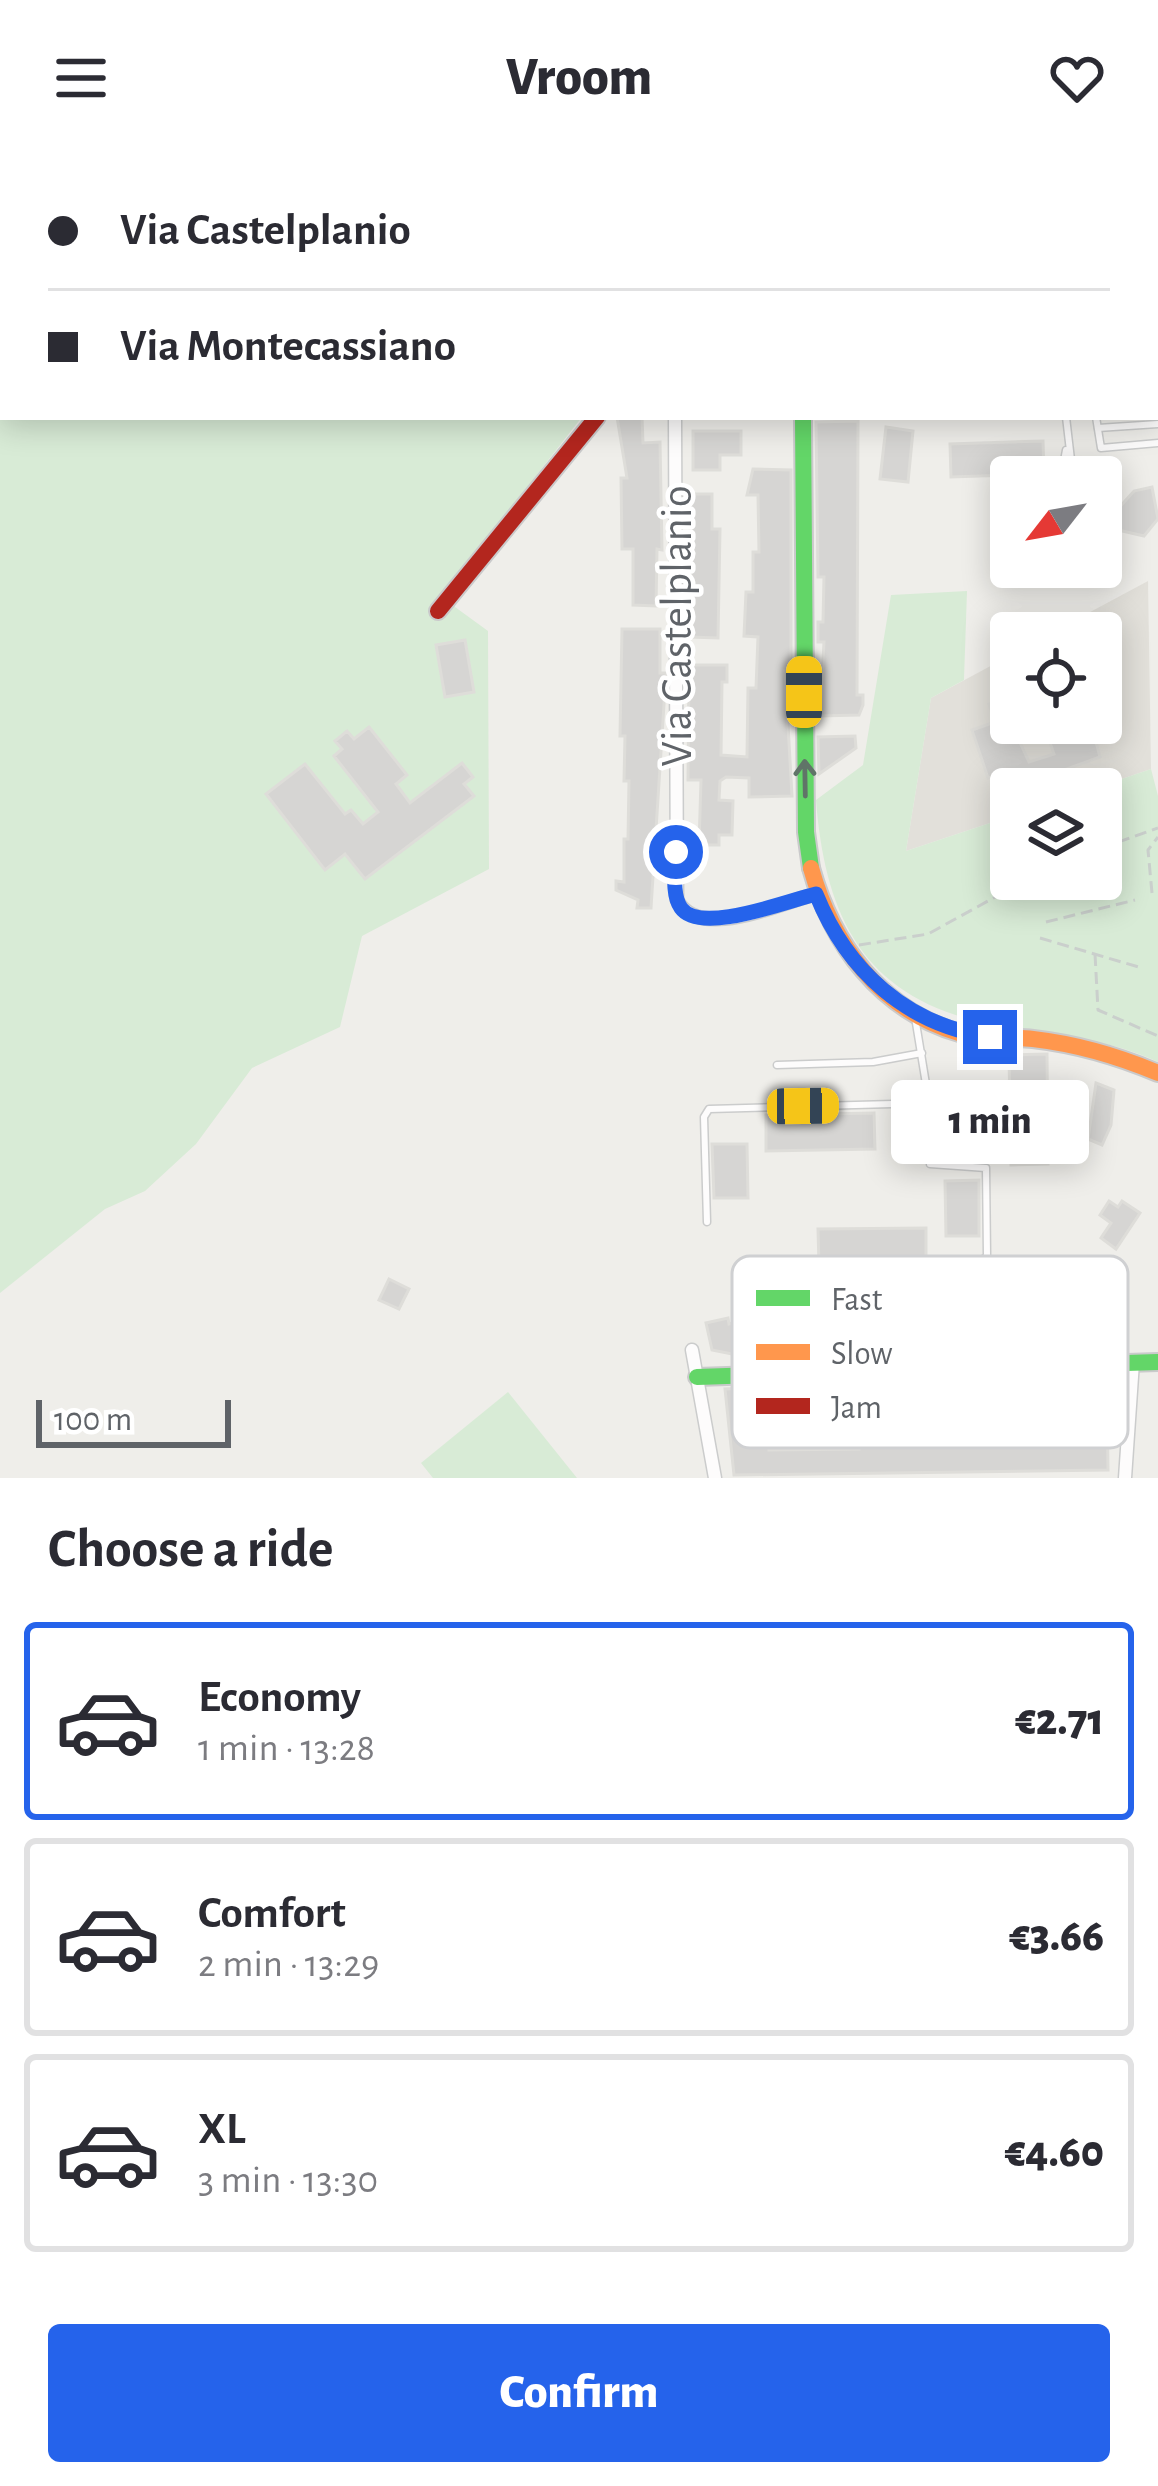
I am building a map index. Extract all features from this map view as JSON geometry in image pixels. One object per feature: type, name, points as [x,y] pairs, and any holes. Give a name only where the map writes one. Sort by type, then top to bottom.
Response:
[{"type":"street","points":[[438,611],[595,420]]},
{"type":"street","name":"Via Castelplanio","points":[[675,420],[677,900],[689,916],[709,921],[816,894]]},
{"type":"street","points":[[803,420],[806,832],[816,894],[848,955],[914,1013],[959,1033],[1070,1046],[1158,1073]]},
{"type":"street","points":[[692,1350],[715,1478]]},
{"type":"street","points":[[1128,1362],[1158,1362]]},
{"type":"street","points":[[1128,1434],[1133,1362]]},
{"type":"street","points":[[697,1377],[732,1376]]},
{"type":"street","points":[[1125,1478],[1127,1448]]},
{"type":"lane","points":[[1066,420],[1069,456]]},
{"type":"lane","points":[[1097,420],[1101,448],[1158,443]]},
{"type":"lane","points":[[1098,428],[1155,422]]},
{"type":"lane","points":[[1065,456],[1067,446]]},
{"type":"lane","points":[[914,1013],[937,1145],[930,1164],[986,1168],[988,1256]]},
{"type":"lane","points":[[777,1065],[873,1062],[922,1053]]},
{"type":"lane","points":[[707,1222],[704,1117],[709,1109],[930,1103]]},
{"type":"path","points":[[1122,840],[1158,827]]},
{"type":"path","points":[[1152,893],[1148,850],[1158,837]]},
{"type":"path","points":[[855,947],[928,934],[990,900]]},
{"type":"path","points":[[1046,922],[1135,900]]},
{"type":"path","points":[[1040,938],[1142,968]]},
{"type":"path","points":[[1095,955],[1098,1010],[1158,1036]]},
{"type":"shaded area","points":[[1148,581],[1151,769],[1122,779],[1122,768],[990,768],[990,823],[906,851],[931,698],[990,666],[990,744],[1122,744],[1122,612],[1090,612]]},
{"type":"green space","points":[[0,420],[580,420],[451,584],[455,607],[488,631],[489,869],[362,936],[340,1027],[252,1068],[196,1144],[145,1191],[105,1209],[0,1293]]},
{"type":"green space","points":[[967,591],[964,680],[931,698],[906,851],[990,823],[990,900],[1122,900],[1122,779],[1151,769],[1158,796],[1158,1062],[1095,1041],[944,1011],[909,994],[858,945],[829,880],[816,800],[863,765],[891,595]]},
{"type":"green space","points":[[508,1392],[577,1478],[433,1478],[421,1463]]},
{"type":"building","points":[[617,420],[642,420],[643,443],[660,442],[662,550],[657,549],[656,606],[633,605],[633,549],[622,549],[621,478],[627,478]]},
{"type":"building","points":[[858,421],[857,695],[863,695],[863,705],[859,715],[820,716],[824,642],[818,642],[818,622],[823,622],[824,577],[818,577],[816,422]]},
{"type":"building","points":[[886,427],[913,431],[908,482],[880,479]]},
{"type":"building","points":[[693,431],[741,431],[741,455],[720,455],[720,470],[693,470]]},
{"type":"building","points":[[1043,441],[1043,456],[990,456],[990,476],[951,477],[950,444]]},
{"type":"building","points":[[753,469],[791,470],[791,671],[785,671],[792,796],[749,797],[749,778],[726,777],[720,781],[719,800],[733,801],[732,835],[719,835],[719,845],[699,845],[701,780],[688,780],[689,665],[727,665],[727,682],[722,682],[721,755],[747,757],[748,688],[756,688],[758,637],[744,636],[746,592],[753,592],[753,552],[759,552],[758,495],[747,495]]},
{"type":"building","points":[[1152,487],[1158,519],[1144,536],[1122,531],[1122,504],[1134,491]]},
{"type":"building","points":[[690,494],[712,494],[712,529],[720,529],[718,638],[690,637]]},
{"type":"building","points":[[622,629],[660,629],[660,673],[666,673],[651,908],[637,908],[638,900],[616,890],[616,881],[624,882],[624,839],[628,839],[629,781],[624,781],[625,736],[620,736]]},
{"type":"building","points":[[465,640],[474,692],[445,697],[436,645]]},
{"type":"building","points":[[990,724],[990,744],[1021,744],[1029,762],[1054,754],[1050,744],[1097,744],[1100,757],[1070,768],[990,768],[988,778],[972,730]]},
{"type":"building","points":[[369,727],[407,775],[396,784],[410,803],[462,763],[473,777],[464,784],[474,796],[365,879],[345,854],[325,870],[266,794],[305,764],[345,814],[351,810],[363,824],[378,812],[334,756],[342,749],[335,741],[347,731],[354,739]]},
{"type":"building","points":[[855,736],[856,748],[819,774],[818,737]]},
{"type":"building","points":[[1047,1054],[1048,1164],[1011,1165],[1009,1055]]},
{"type":"building","points":[[1096,1083],[1114,1090],[1111,1125],[1102,1145],[1088,1139]]},
{"type":"building","points":[[874,1113],[875,1149],[766,1151],[766,1115]]},
{"type":"building","points":[[712,1144],[747,1144],[748,1198],[714,1198]]},
{"type":"building","points":[[979,1180],[979,1236],[946,1236],[945,1181]]},
{"type":"building","points":[[1109,1201],[1118,1207],[1122,1201],[1140,1213],[1116,1249],[1101,1238],[1111,1223],[1100,1215]]},
{"type":"building","points":[[926,1228],[926,1256],[819,1256],[818,1229]]},
{"type":"building","points":[[389,1279],[409,1289],[399,1309],[379,1300]]},
{"type":"building","points":[[728,1318],[732,1354],[712,1350],[706,1323]]},
{"type":"building","points":[[725,1389],[732,1389],[732,1448],[1108,1448],[1108,1470],[734,1475]]},
{"type":"traffic: fast","points":[[803,420],[806,832],[811,868]]},
{"type":"traffic: fast","points":[[1128,1363],[1158,1362]]},
{"type":"traffic: fast","points":[[697,1377],[732,1376]]},
{"type":"traffic: slow","points":[[811,868],[846,948],[883,991],[906,1008],[959,1033],[1065,1044],[1158,1073]]},
{"type":"traffic: jam","points":[[438,611],[595,420]]},
{"type":"route","points":[[676,852],[677,900],[689,916],[709,921],[816,894],[848,955],[879,988],[932,1022],[959,1033],[990,1037]]}]
